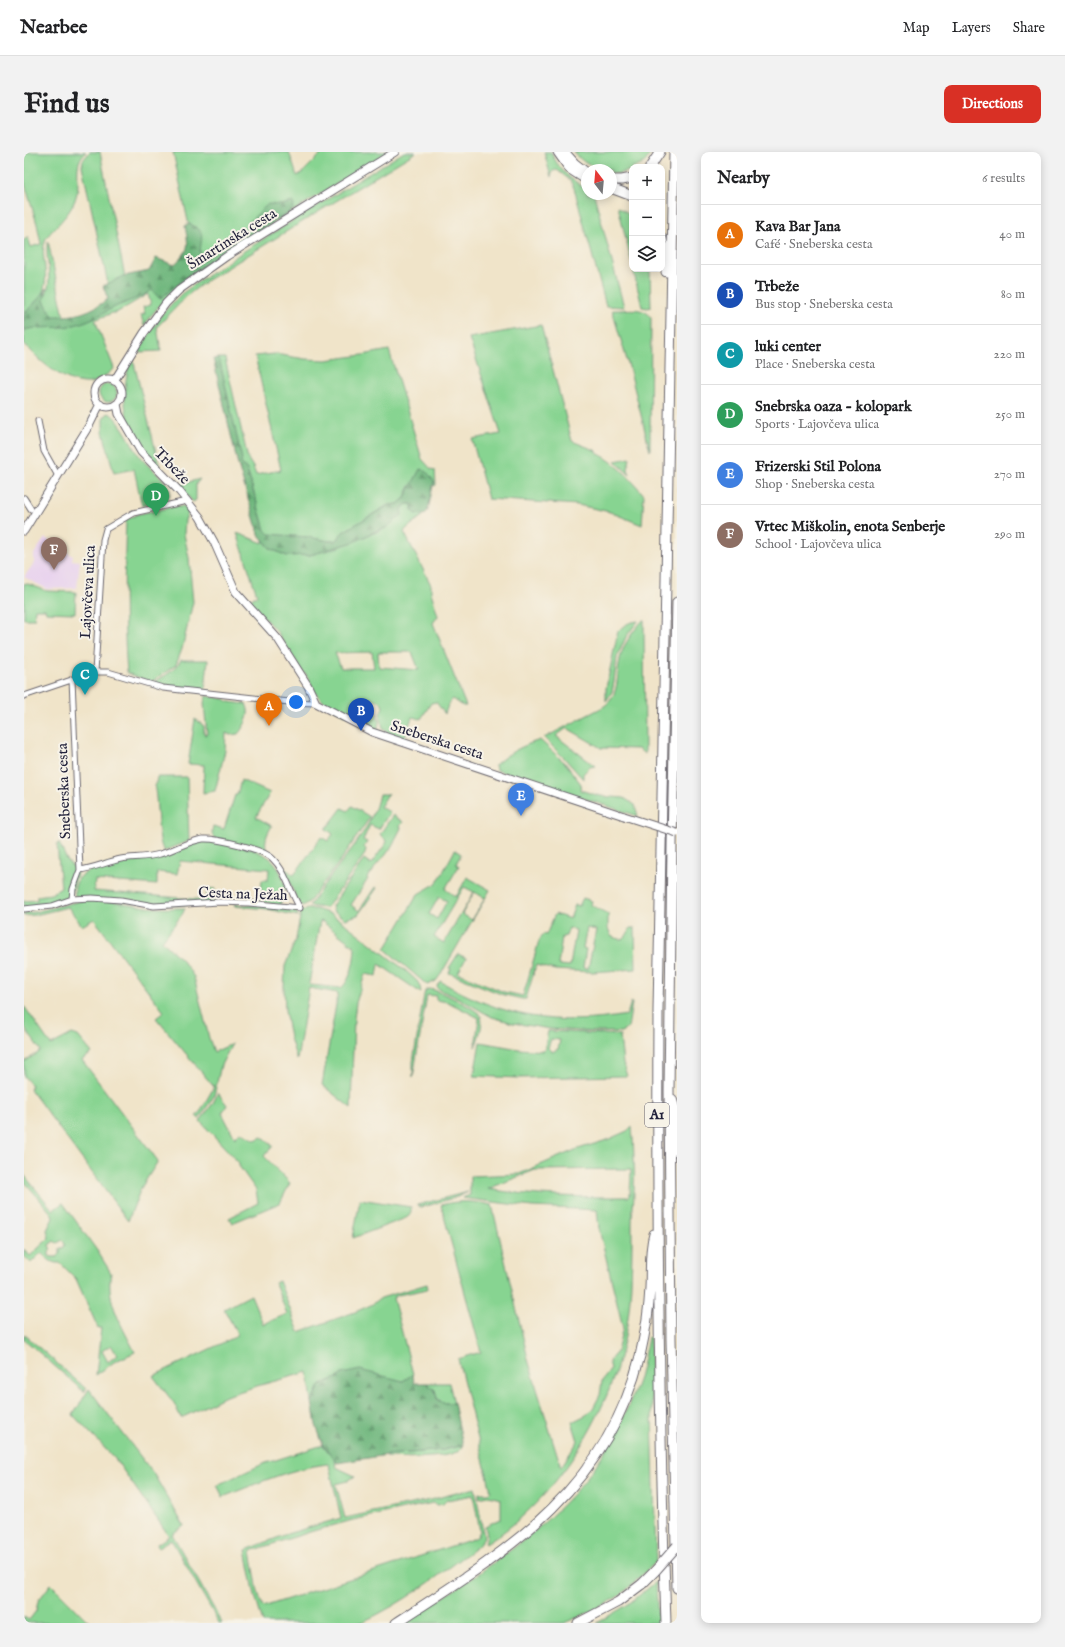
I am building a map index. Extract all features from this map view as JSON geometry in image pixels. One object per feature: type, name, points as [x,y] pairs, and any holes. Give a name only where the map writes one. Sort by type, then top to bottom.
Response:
[{"type":"highway","points":[[558,152],[570,168],[581,176]]},
{"type":"highway","points":[[565,152],[574,163],[581,168]]},
{"type":"highway","points":[[652,164],[660,152]]},
{"type":"highway","name":"A1","points":[[666,1623],[658,1221],[658,1025],[660,842],[664,711],[674,152]]},
{"type":"highway","points":[[617,180],[629,179]]},
{"type":"highway","points":[[617,190],[629,195]]},
{"type":"highway","points":[[665,254],[666,286],[671,306]]},
{"type":"highway","name":"A1","points":[[677,602],[671,866],[669,1091],[671,1346],[677,1595]]},
{"type":"highway","points":[[669,1091],[676,1112],[677,1151]]},
{"type":"highway","points":[[396,1623],[480,1567],[533,1527],[549,1513],[571,1489],[601,1449],[623,1405],[639,1358],[648,1310],[652,1241],[658,1221]]},
{"type":"highway","points":[[578,1623],[604,1610],[642,1584],[677,1546]]},
{"type":"street","name":"Šmartinska cesta","points":[[114,381],[144,333],[166,304],[179,290],[227,256],[395,152]]},
{"type":"street","points":[[106,380],[118,383],[122,396],[117,404],[108,407],[97,401],[94,392],[98,384],[106,380]]},
{"type":"street","points":[[24,531],[33,511],[58,476],[90,424],[100,404]]},
{"type":"street","name":"Trbeže","points":[[117,404],[119,414],[141,452],[187,500],[200,517],[210,534],[236,592],[278,639],[308,686],[316,703]]},
{"type":"street","points":[[38,421],[44,451],[51,466],[58,476]]},
{"type":"street","points":[[24,498],[33,511]]},
{"type":"street","name":"Lajovčeva ulica","points":[[96,672],[103,540],[106,529],[112,524],[137,512],[187,500]]},
{"type":"street","points":[[24,508],[33,511]]},
{"type":"street","name":"Sneberska cesta","points":[[24,696],[96,672],[108,672],[163,688],[289,702],[316,703],[372,732],[677,833]]},
{"type":"street","name":"Sneberska cesta","points":[[72,680],[80,870],[73,889],[72,899]]},
{"type":"street","name":"Cesta na Ježah","points":[[24,908],[52,906],[72,899],[92,898],[120,900],[154,906],[219,902],[250,903],[300,908],[292,895],[283,873],[272,858],[264,852],[251,848],[210,839],[192,841],[155,855],[123,859],[80,870]]},
{"type":"shaded area","points":[[45,538],[73,556],[72,560],[80,561],[77,588],[47,589],[24,577],[34,563],[34,554]]},
{"type":"green space","points":[[31,152],[86,152],[82,156],[78,166],[78,187],[75,200],[69,212],[45,241],[43,252],[46,278],[41,296],[24,313],[24,240],[28,237],[31,247],[41,244],[37,224],[24,181],[24,154]]},
{"type":"green space","points":[[90,152],[100,152],[127,287],[181,261],[194,249],[173,152],[289,152],[297,176],[323,152],[388,152],[191,276],[166,298],[144,326],[141,315],[145,314],[143,307],[151,305],[148,294],[116,313],[112,313],[95,320],[114,368],[97,381],[91,383],[81,383],[62,376],[53,370],[37,357],[24,343],[24,317],[38,305],[48,289],[48,241],[65,322],[110,306],[110,293],[82,166],[83,160]]},
{"type":"green space","points":[[404,152],[416,152],[206,281],[188,295],[157,327],[161,351],[138,352],[162,314],[181,294],[244,251]]},
{"type":"green space","points":[[544,152],[551,152],[561,169],[581,185],[581,200],[596,200],[624,307],[606,306],[574,188],[570,180],[557,170],[553,171],[551,177]]},
{"type":"green space","points":[[574,152],[651,152],[646,161],[642,164],[629,164],[629,171],[617,174],[617,164],[588,164]]},
{"type":"green space","points":[[293,202],[294,207],[291,211],[190,274],[160,299],[152,290],[83,322],[64,327],[24,330],[24,314],[41,296],[46,288],[44,301],[53,316],[69,316],[82,313],[108,299],[103,286],[124,276],[149,271],[156,258],[174,265],[187,248],[185,226],[189,224],[195,226],[201,232],[202,239],[200,252],[203,256],[240,236],[249,222],[268,204],[280,205]]},
{"type":"green space","points":[[618,206],[629,214],[629,252]]},
{"type":"green space","points":[[634,272],[650,272],[651,307],[642,307]]},
{"type":"green space","points":[[633,309],[643,311],[651,317],[650,451],[629,367],[612,310]]},
{"type":"green space","points":[[541,325],[572,441],[597,451],[597,453],[611,461],[623,471],[644,495],[642,525],[610,512],[578,505],[488,499],[472,439],[501,434],[469,338]]},
{"type":"green space","points":[[389,350],[422,459],[431,469],[435,470],[436,485],[434,486],[434,481],[410,486],[404,499],[398,504],[388,505],[343,532],[335,541],[308,537],[269,535],[265,530],[247,470],[241,463],[219,358],[225,358],[248,459],[256,475],[281,470],[255,356],[275,354],[305,359],[326,360]]},
{"type":"green space","points":[[219,358],[242,459],[241,463],[247,470],[265,530],[269,534],[335,541],[343,532],[389,505],[398,504],[404,499],[420,469],[426,471],[434,481],[428,510],[425,514],[416,514],[412,510],[412,504],[407,504],[401,509],[402,515],[386,528],[354,542],[310,555],[287,556],[271,549],[259,535],[238,465],[213,359]]},
{"type":"green space","points":[[133,359],[160,468],[140,443],[133,431],[125,407],[126,378],[130,361]]},
{"type":"green space","points":[[104,384],[112,384],[117,389],[115,400],[112,402],[104,402],[99,397],[99,389]]},
{"type":"green space","points":[[108,413],[117,420],[141,458],[167,484],[170,490],[169,496],[142,506],[134,469],[114,473],[103,432],[103,419]]},
{"type":"green space","points":[[630,458],[628,469],[630,475],[615,461]]},
{"type":"green space","points":[[200,479],[196,484],[196,500],[193,502],[178,485]]},
{"type":"green space","points":[[407,504],[412,504],[416,514],[425,514],[404,532],[431,585],[431,592],[438,616],[433,623],[466,706],[463,706],[453,699],[449,702],[445,714],[436,702],[431,703],[421,719],[412,717],[404,740],[387,734],[387,732],[383,729],[380,714],[383,707],[381,702],[368,698],[365,710],[377,713],[379,722],[377,731],[327,705],[316,694],[305,673],[304,674],[277,632],[249,601],[257,595],[237,533],[263,543],[263,540],[271,549],[287,556],[310,555],[336,548],[386,528],[401,509]],"holes":[[[372,652],[374,668],[341,668],[335,653]],[[378,652],[412,652],[419,670],[379,667]]]},
{"type":"green space","points":[[184,506],[188,509],[188,514],[185,520],[184,534],[189,558],[193,602],[182,649],[176,665],[151,682],[127,673],[124,596],[126,520],[138,514]]},
{"type":"green space","points":[[25,583],[47,591],[76,592],[75,613],[46,612],[45,609],[35,609],[34,619],[24,619]]},
{"type":"green space","points":[[644,619],[645,754],[638,749],[601,748],[567,728],[556,736],[595,766],[590,767],[583,774],[583,779],[544,738],[608,703],[615,692],[621,653],[626,643]]},
{"type":"green space","points":[[638,621],[626,637],[617,657],[612,692],[606,701],[606,688],[618,631],[627,624]]},
{"type":"green space","points":[[181,660],[208,660],[205,690],[172,687],[153,683],[165,676],[179,664]]},
{"type":"green space","points":[[206,696],[225,699],[229,702],[246,704],[248,708],[248,716],[243,728],[238,734],[230,735],[226,733],[225,751],[215,791],[203,793],[204,765],[188,764],[195,719],[204,726],[204,734],[207,735],[204,703]]},
{"type":"green space","points":[[540,740],[565,763],[581,784],[580,790],[600,796],[624,798],[635,805],[638,816],[496,770],[495,765],[505,757],[528,744]]},
{"type":"green space","points":[[157,777],[187,777],[189,841],[164,851],[160,840],[154,785]]},
{"type":"green space","points":[[241,780],[270,793],[256,817],[272,826],[266,839],[267,852],[215,839],[213,836],[213,826],[224,829]]},
{"type":"green space","points":[[379,794],[388,794],[380,807],[390,812],[379,829],[370,825],[363,840],[367,842],[364,847],[366,849],[365,854],[328,906],[325,908],[309,906],[365,829],[376,807]]},
{"type":"green space","points":[[352,806],[370,817],[343,857],[310,901],[303,906],[298,903],[284,868],[294,875],[321,837],[328,841],[333,834],[326,829],[342,808],[348,811]]},
{"type":"green space","points":[[393,815],[403,822],[400,826],[401,828],[390,850],[376,865],[372,873],[370,873],[367,878],[368,879],[351,905],[359,911],[375,887],[377,888],[358,915],[345,919],[333,911],[332,906],[364,859],[371,864],[387,842],[380,834]]},
{"type":"green space","points":[[204,840],[251,849],[267,856],[273,861],[287,889],[284,889],[280,906],[260,901],[262,880],[268,880],[269,869],[180,861],[177,874],[157,872],[157,885],[95,880],[94,891],[206,900],[208,888],[215,889],[212,898],[215,902],[178,905],[78,898],[75,896],[76,884],[82,876],[92,869],[118,862],[155,857]]},
{"type":"green space","points":[[59,843],[68,862],[76,869],[77,874],[69,898],[57,903],[24,909],[24,901],[37,900],[37,896],[51,894],[61,888],[57,844]]},
{"type":"green space","points":[[455,850],[461,854],[456,864],[459,866],[445,889],[456,897],[467,877],[490,890],[441,974],[436,981],[427,985],[385,949],[418,894],[437,883]],"holes":[[[464,887],[474,892],[444,943],[434,937]],[[474,892],[485,898],[472,920],[462,914]],[[439,897],[447,901],[437,919],[429,914]]]},
{"type":"green space","points":[[583,898],[592,901],[591,905],[608,914],[608,928],[611,936],[615,938],[621,939],[625,937],[630,928],[635,928],[636,969],[592,972],[555,970],[536,965],[526,999],[501,994],[449,973],[451,969],[449,968],[458,954],[466,958],[458,973],[504,992],[523,996],[539,941],[543,934],[546,935],[555,914],[570,919],[575,905],[579,906]],"holes":[[[569,928],[576,930],[570,966],[558,965],[562,937],[566,936]],[[587,928],[596,930],[588,969],[583,968],[586,949],[583,948]]]},
{"type":"green space","points":[[84,900],[108,901],[156,908],[185,908],[183,913],[162,941],[183,961],[194,977],[209,1038],[214,1052],[232,1044],[221,1065],[214,1096],[199,1119],[196,1116],[214,1087],[156,1018],[164,1012],[94,919],[82,926],[68,907],[35,915],[24,916],[24,913]]},
{"type":"green space","points":[[234,904],[295,910],[298,916],[267,909],[235,906]]},
{"type":"green space","points":[[306,909],[316,909],[331,914],[405,970],[417,981],[420,986],[421,993],[379,964],[377,976],[365,974],[356,1003],[354,1019],[351,1108],[322,1085],[338,993],[309,988],[297,1060],[290,1038],[285,1010],[285,966],[296,939],[301,912]],"holes":[[[320,921],[355,947],[350,975],[341,988],[309,984]]]},
{"type":"green space","points":[[440,981],[485,1003],[508,1011],[554,1019],[577,1020],[627,1015],[631,1002],[628,1028],[621,1032],[596,1032],[550,1029],[513,1023],[492,1017],[460,999],[438,989],[437,986]]},
{"type":"green space","points":[[429,989],[440,992],[457,1000],[479,1013],[482,1019],[481,1027],[475,1047],[479,1018],[448,1002],[436,1000],[436,996],[427,995],[413,1077],[413,1062],[424,995],[425,991]]},
{"type":"green space","points":[[24,1006],[51,1045],[72,1034],[78,1036],[92,1053],[82,1060],[158,1161],[141,1188],[128,1221],[30,1089],[32,1086],[24,1076],[24,1062],[41,1051],[24,1027]]},
{"type":"green space","points":[[548,1031],[620,1035],[623,1064],[627,1076],[519,1078],[474,1076],[480,1042],[519,1049],[544,1051]],"holes":[[[551,1039],[560,1040],[558,1049],[552,1052],[548,1048]]]},
{"type":"green space","points":[[218,1093],[227,1105],[222,1113],[235,1138],[240,1132],[255,1140],[262,1137],[273,1146],[264,1156],[290,1183],[280,1203],[232,1223],[229,1218],[258,1203],[256,1190],[239,1166],[239,1163],[200,1121],[213,1103]]},
{"type":"green space","points":[[632,1126],[634,1151],[634,1196],[632,1219],[631,1287],[627,1325],[620,1357],[610,1388],[596,1419],[579,1449],[559,1477],[537,1503],[512,1525],[486,1544],[487,1535],[485,1526],[501,1519],[501,1499],[488,1496],[479,1498],[479,1493],[488,1493],[491,1491],[458,1359],[481,1352],[441,1205],[454,1202],[466,1202],[492,1205],[529,1363],[561,1467],[578,1441],[572,1422],[586,1415],[592,1410],[600,1395],[602,1381],[611,1369],[609,1361],[617,1352],[623,1328],[599,1229],[597,1210],[532,1207],[462,1198],[470,1195],[470,1176],[519,1174],[575,1150],[607,1140],[627,1131]],"holes":[[[631,1169],[630,1195],[628,1197],[540,1195],[488,1189],[535,1170]]]},
{"type":"green space","points":[[24,1175],[53,1210],[63,1203],[111,1273],[111,1293],[116,1314],[135,1352],[114,1362],[96,1375],[101,1328],[98,1328],[76,1279],[60,1263],[52,1262],[41,1253],[31,1263],[24,1256],[24,1249],[30,1256],[49,1238],[47,1230],[53,1218],[52,1214],[24,1181]],"holes":[[[63,1240],[65,1245],[63,1248],[60,1248],[60,1254],[57,1257],[49,1256],[49,1252],[51,1250],[49,1245],[54,1241],[57,1243]],[[111,1345],[117,1355],[108,1362],[102,1351]]]},
{"type":"green space","points":[[468,1192],[457,1197],[426,1206],[421,1207],[417,1205]]},
{"type":"green space","points":[[360,1199],[411,1207],[411,1212],[406,1218],[353,1238]]},
{"type":"green space","points":[[279,1281],[299,1332],[355,1312],[371,1305],[381,1298],[427,1284],[428,1289],[398,1295],[393,1298],[413,1374],[403,1381],[342,1374],[337,1378],[321,1384],[312,1402],[308,1372],[226,1396],[181,1418],[174,1403],[153,1376],[237,1336],[237,1333],[224,1309],[251,1295],[263,1324],[287,1314],[275,1283]]},
{"type":"green space","points":[[24,1334],[86,1389],[84,1392],[24,1339]]},
{"type":"green space","points":[[648,1337],[650,1337],[656,1562],[623,1593],[611,1601],[564,1623],[404,1623],[471,1579],[515,1547],[555,1512],[585,1481],[604,1453],[627,1409],[639,1378]]},
{"type":"green space","points":[[360,1370],[403,1381],[413,1374],[414,1383],[426,1383],[435,1390],[437,1399],[443,1403],[454,1403],[463,1445],[443,1450],[387,1455],[337,1463],[323,1445],[316,1425],[312,1402],[321,1384],[337,1378],[342,1374]]},
{"type":"green space","points":[[426,1383],[449,1383],[454,1403],[443,1403],[437,1398],[435,1390]]},
{"type":"green space","points":[[89,1389],[153,1473],[184,1526],[172,1534],[222,1623],[219,1623],[171,1539],[158,1547],[157,1544],[169,1536],[116,1460],[73,1415]]},
{"type":"green space","points":[[323,1445],[335,1460],[336,1467],[355,1476],[348,1481],[336,1484],[345,1518],[430,1500],[475,1488],[484,1537],[478,1546],[421,1588],[391,1607],[360,1623],[263,1623],[255,1596],[246,1550],[287,1534],[341,1518],[329,1465],[327,1464],[287,1473],[223,1497],[217,1485],[263,1464]],"holes":[[[473,1495],[480,1531],[477,1537],[263,1607],[258,1592],[251,1551],[353,1520],[433,1503],[438,1505],[443,1504],[447,1500]]]},
{"type":"green space","points":[[462,1446],[458,1452],[442,1456],[422,1458],[387,1457],[387,1455],[443,1450]]},
{"type":"green space","points":[[656,1582],[658,1623],[597,1623],[627,1605]]},
{"type":"green space","points":[[51,1584],[90,1623],[24,1623],[24,1617],[29,1620],[36,1611],[38,1601]]},
{"type":"place","name":"Snebrska oaza - kolopark","points":[[156,516]]},
{"type":"place","name":"Vrtec Miškolin, enota Senberje","points":[[54,570]]},
{"type":"place","name":"luki center","points":[[85,695]]},
{"type":"place","name":"Kava Bar Jana","points":[[269,726]]},
{"type":"place","name":"Trbeže","points":[[361,731]]},
{"type":"place","name":"Frizerski Stil Polona","points":[[521,816]]}]
